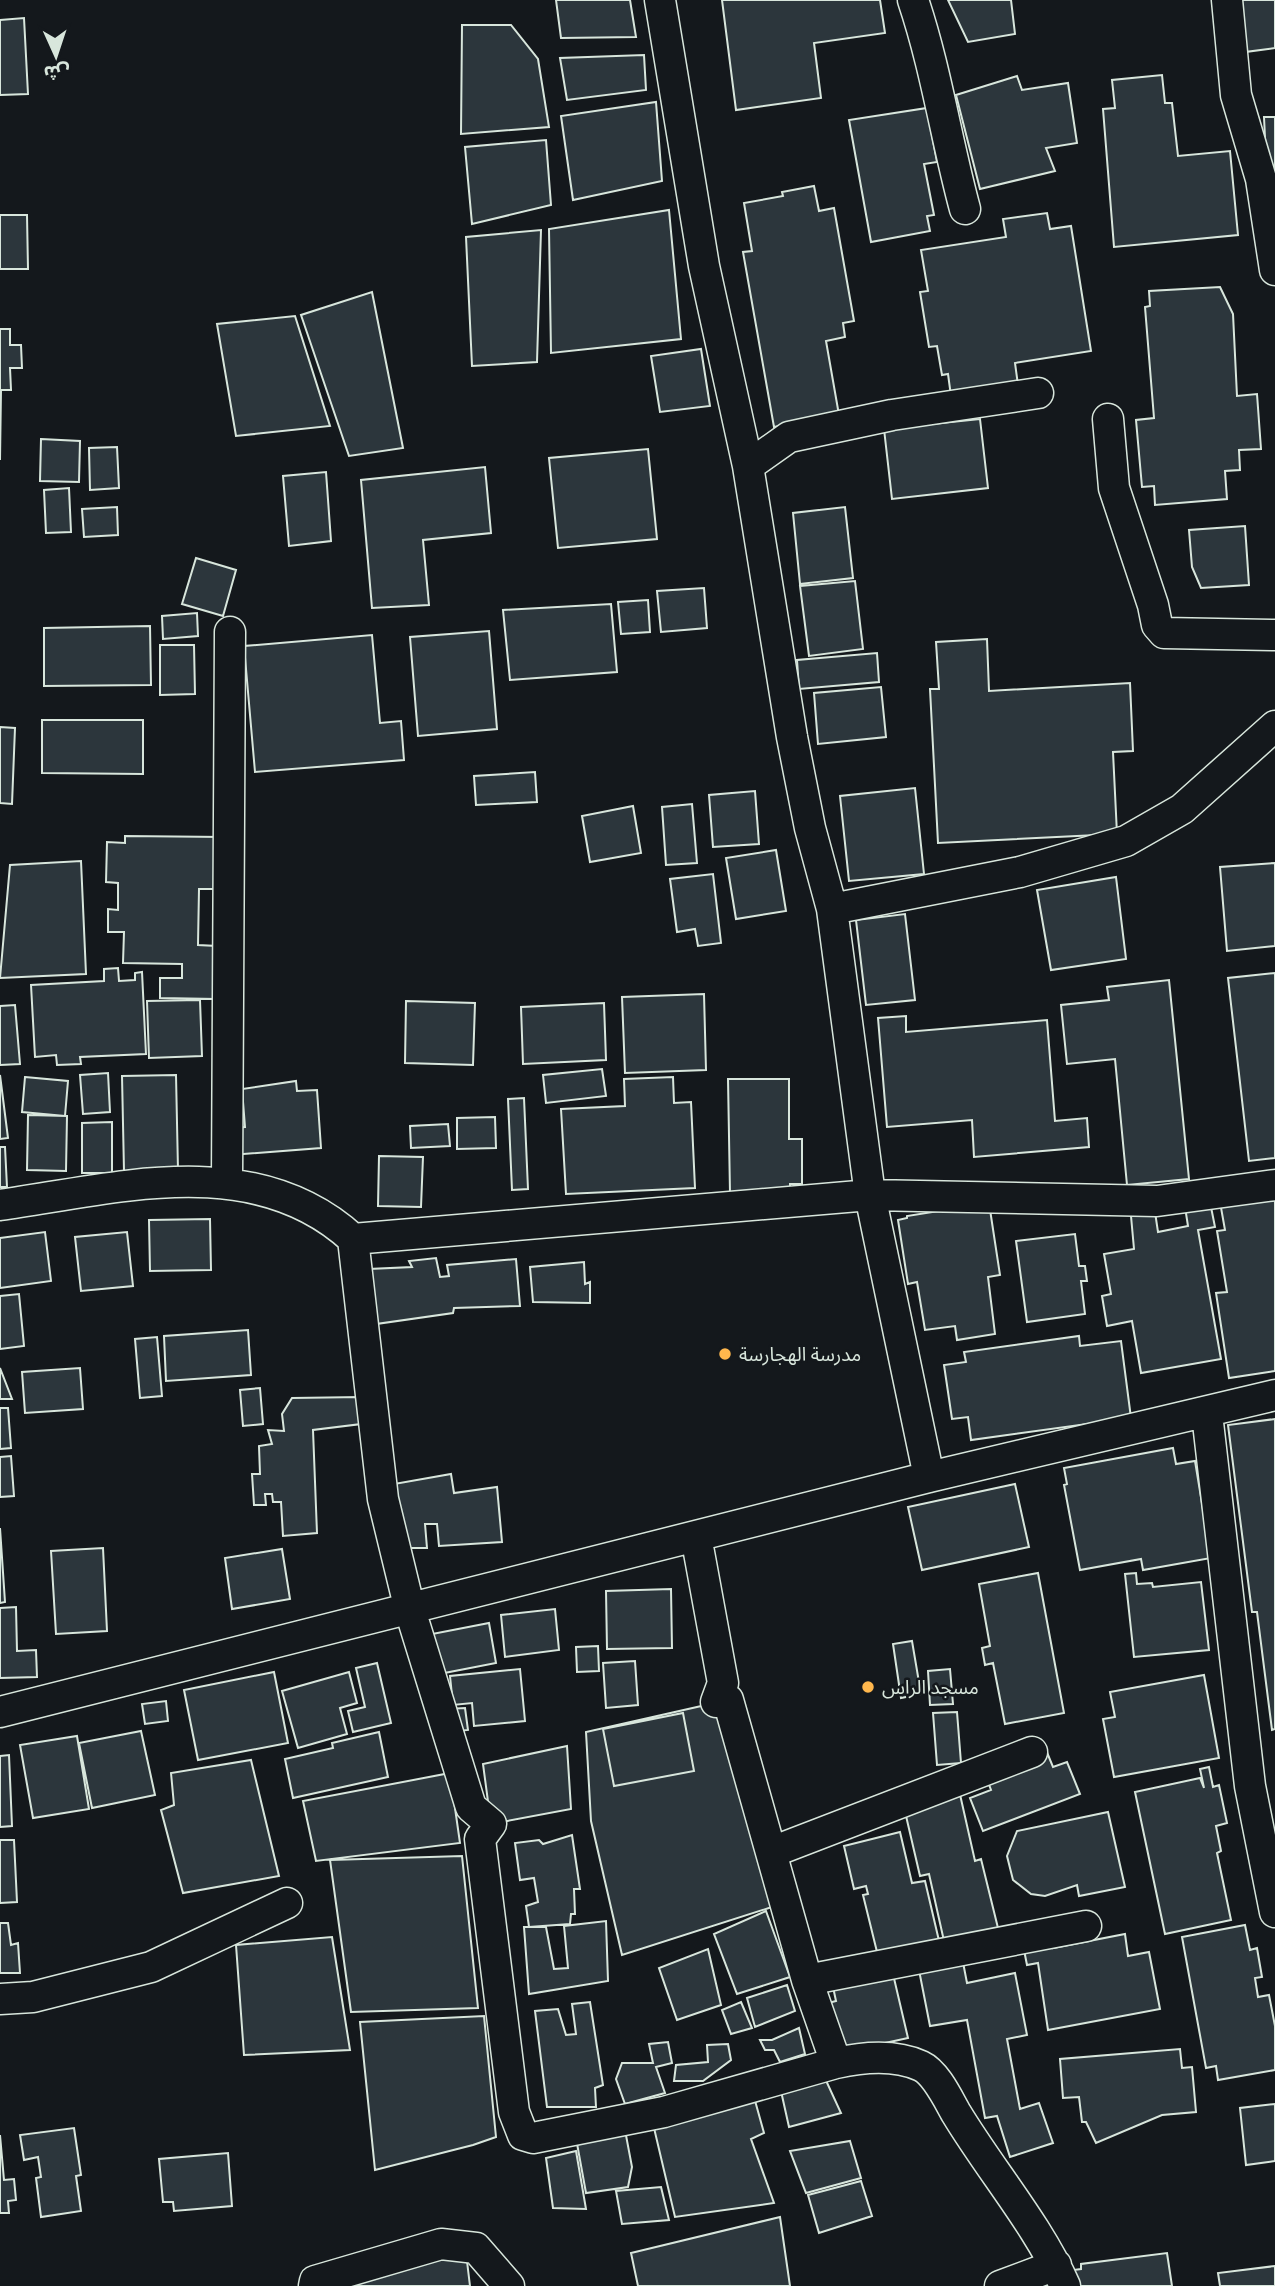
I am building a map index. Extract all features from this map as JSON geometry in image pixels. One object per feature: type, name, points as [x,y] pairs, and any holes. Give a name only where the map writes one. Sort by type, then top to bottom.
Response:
[{"type":"street","points":[[660,0],[704,266],[748,466],[797,763],[810,828],[832,909],[870,1195],[929,1477]]},
{"type":"street","points":[[913,0],[932,57],[948,148],[965,209]]},
{"type":"street","points":[[1227,0],[1236,95],[1261,179],[1275,271]]},
{"type":"street","points":[[748,466],[789,437],[891,415],[1038,393]]},
{"type":"street","points":[[1108,419],[1114,488],[1157,625],[1164,632],[1189,635],[1275,635]]},
{"type":"street","points":[[227,1181],[230,632]]},
{"type":"street","points":[[832,909],[1008,875],[1126,841],[1182,809],[1275,726]]},
{"type":"street","points":[[0,1205],[188,1180],[227,1181],[272,1192],[334,1221],[353,1239],[383,1499],[410,1611],[471,1807],[491,1824],[480,1839],[514,2112],[523,2135],[533,2138],[664,2112],[863,2057],[902,2060],[923,2066],[941,2088],[1061,2275],[1000,2286]]},
{"type":"street","points":[[353,1239],[870,1195],[1157,1201],[1275,1185]]},
{"type":"street","points":[[0,1712],[410,1611],[929,1477],[1207,1414],[1275,1395]]},
{"type":"street","points":[[1207,1414],[1250,1786],[1275,1912]]},
{"type":"street","points":[[696,1536],[723,1683],[716,1703],[728,1700],[807,1980],[836,2063]]},
{"type":"street","points":[[772,1852],[871,1811],[1032,1752]]},
{"type":"street","points":[[0,1999],[33,1997],[151,1967],[287,1903]]},
{"type":"street","points":[[807,1980],[1086,1926]]},
{"type":"street","points":[[314,2286],[315,2281],[441,2244],[476,2248],[509,2286]]},
{"type":"building","points":[[556,0],[630,0],[636,37],[561,38]]},
{"type":"building","points":[[722,0],[880,0],[885,33],[814,43],[821,98],[736,110]]},
{"type":"building","points":[[948,0],[1011,0],[1015,34],[968,42]]},
{"type":"building","points":[[1239,0],[1275,0],[1275,48],[1245,52]]},
{"type":"building","points":[[24,18],[28,94],[0,95],[0,20]]},
{"type":"building","points":[[462,25],[511,25],[538,59],[549,127],[461,134]]},
{"type":"building","points":[[644,55],[646,90],[567,100],[560,58]]},
{"type":"building","points":[[1162,75],[1165,103],[1172,103],[1178,156],[1230,151],[1238,235],[1114,247],[1103,109],[1115,108],[1112,80]]},
{"type":"building","points":[[1017,76],[1022,90],[1068,83],[1077,143],[1046,148],[1055,171],[980,189],[956,95]]},
{"type":"building","points":[[656,102],[662,181],[573,200],[561,116]]},
{"type":"building","points":[[927,108],[937,162],[924,164],[934,215],[927,216],[930,231],[871,242],[849,120]]},
{"type":"building","points":[[1264,117],[1275,117],[1275,201],[1268,201]]},
{"type":"building","points":[[546,140],[551,205],[472,224],[465,147]]},
{"type":"building","points":[[814,186],[819,211],[834,208],[854,321],[843,323],[845,337],[826,341],[839,415],[774,427],[743,252],[752,251],[744,203],[783,196],[782,192]]},
{"type":"building","points":[[669,210],[681,339],[551,353],[549,229]]},
{"type":"building","points":[[1047,213],[1050,229],[1071,226],[1091,351],[1015,363],[1018,385],[951,396],[948,374],[942,375],[937,346],[929,347],[920,292],[928,291],[921,250],[1006,237],[1003,219]]},
{"type":"building","points":[[0,215],[27,215],[28,269],[0,269]]},
{"type":"building","points":[[541,230],[537,362],[472,366],[466,237]]},
{"type":"building","points":[[1220,287],[1233,314],[1237,396],[1257,394],[1261,449],[1239,450],[1240,470],[1225,471],[1227,499],[1155,505],[1154,486],[1142,487],[1136,420],[1154,418],[1145,307],[1150,306],[1149,291]]},
{"type":"building","points":[[372,292],[403,448],[349,456],[301,315]]},
{"type":"building","points":[[295,316],[330,426],[236,436],[217,324]]},
{"type":"building","points":[[0,329],[10,329],[10,345],[21,345],[22,368],[10,368],[11,390],[1,390],[0,460]]},
{"type":"building","points":[[701,349],[710,406],[660,412],[651,356]]},
{"type":"building","points":[[980,419],[988,488],[892,499],[884,429]]},
{"type":"building","points":[[41,439],[80,441],[79,482],[40,481]]},
{"type":"building","points":[[117,447],[119,488],[90,490],[89,448]]},
{"type":"building","points":[[648,449],[657,539],[558,548],[549,458]]},
{"type":"building","points":[[485,467],[491,533],[423,540],[429,605],[372,608],[361,480]]},
{"type":"building","points":[[326,472],[331,541],[289,546],[283,476]]},
{"type":"building","points":[[69,488],[71,532],[46,533],[44,490]]},
{"type":"building","points":[[117,507],[118,535],[84,537],[82,509]]},
{"type":"building","points":[[845,507],[853,578],[800,584],[793,513]]},
{"type":"building","points":[[1245,526],[1249,585],[1201,588],[1192,567],[1189,530]]},
{"type":"building","points":[[196,558],[236,570],[223,616],[182,604]]},
{"type":"building","points":[[855,581],[863,649],[809,656],[800,586]]},
{"type":"building","points":[[704,588],[707,628],[661,632],[657,591]]},
{"type":"building","points":[[648,600],[650,632],[621,634],[618,602]]},
{"type":"building","points":[[611,604],[617,672],[510,680],[503,610]]},
{"type":"building","points":[[197,613],[198,636],[163,639],[162,616]]},
{"type":"building","points":[[150,626],[151,685],[44,686],[44,628]]},
{"type":"building","points":[[489,631],[497,729],[418,736],[410,637]]},
{"type":"building","points":[[372,635],[380,723],[401,721],[404,760],[255,772],[244,646]]},
{"type":"building","points":[[987,639],[989,691],[1130,683],[1133,751],[1113,752],[1117,834],[938,843],[930,689],[939,689],[936,642]]},
{"type":"building","points":[[160,645],[194,645],[195,694],[160,695]]},
{"type":"building","points":[[877,653],[879,682],[799,689],[797,660]]},
{"type":"building","points":[[881,687],[886,737],[818,744],[814,693]]},
{"type":"building","points":[[42,720],[143,720],[143,774],[42,773]]},
{"type":"building","points":[[0,727],[15,728],[12,804],[0,803]]},
{"type":"building","points":[[535,772],[537,802],[476,805],[474,776]]},
{"type":"building","points":[[915,788],[924,874],[849,881],[840,796]]},
{"type":"building","points":[[755,791],[759,844],[713,847],[709,795]]},
{"type":"building","points":[[692,804],[697,863],[666,865],[662,807]]},
{"type":"building","points":[[633,806],[641,853],[590,862],[582,816]]},
{"type":"building","points":[[125,836],[224,837],[224,889],[199,889],[198,945],[217,946],[217,999],[160,998],[160,978],[182,978],[182,964],[123,963],[124,932],[108,932],[108,909],[118,910],[118,883],[106,882],[107,842],[125,843]]},
{"type":"building","points":[[776,850],[786,911],[736,919],[726,858]]},
{"type":"building","points":[[81,861],[86,974],[0,978],[10,865]]},
{"type":"building","points":[[1275,863],[1275,946],[1227,951],[1220,867]]},
{"type":"building","points":[[713,874],[721,943],[698,946],[695,929],[677,932],[670,879]]},
{"type":"building","points":[[1116,877],[1126,959],[1051,970],[1037,890]]},
{"type":"building","points":[[905,914],[915,1000],[866,1005],[856,920]]},
{"type":"building","points":[[118,968],[119,981],[135,980],[135,973],[142,972],[146,1054],[80,1057],[81,1064],[57,1065],[56,1055],[35,1057],[31,985],[104,981],[104,969]]},
{"type":"building","points":[[1275,973],[1275,1158],[1249,1161],[1228,978]]},
{"type":"building","points":[[1169,980],[1189,1179],[1127,1185],[1115,1059],[1067,1064],[1061,1005],[1109,1000],[1107,987]]},
{"type":"building","points":[[704,994],[706,1070],[625,1073],[622,997]]},
{"type":"building","points":[[200,1000],[202,1056],[149,1058],[147,1001]]},
{"type":"building","points":[[406,1001],[475,1003],[473,1065],[405,1063]]},
{"type":"building","points":[[604,1003],[606,1060],[523,1064],[521,1007]]},
{"type":"building","points":[[15,1005],[20,1064],[0,1065],[0,1006]]},
{"type":"building","points":[[906,1016],[906,1032],[1047,1020],[1055,1121],[1087,1118],[1089,1147],[974,1157],[972,1120],[887,1127],[878,1018]]},
{"type":"building","points":[[602,1069],[606,1096],[546,1103],[543,1075]]},
{"type":"building","points":[[108,1073],[110,1112],[83,1114],[80,1075]]},
{"type":"building","points":[[0,1075],[8,1138],[0,1139]]},
{"type":"building","points":[[176,1075],[178,1170],[124,1171],[122,1076]]},
{"type":"building","points":[[25,1077],[68,1081],[65,1116],[22,1112]]},
{"type":"building","points":[[673,1077],[674,1103],[691,1102],[695,1188],[566,1194],[561,1109],[625,1106],[624,1079]]},
{"type":"building","points":[[728,1079],[789,1079],[789,1139],[802,1139],[802,1184],[790,1184],[790,1192],[730,1193]]},
{"type":"building","points":[[296,1081],[297,1091],[317,1090],[321,1148],[231,1155],[228,1128],[245,1127],[242,1089]]},
{"type":"building","points":[[524,1098],[528,1189],[512,1190],[508,1099]]},
{"type":"building","points":[[28,1115],[67,1116],[66,1171],[27,1170]]},
{"type":"building","points":[[495,1117],[496,1148],[457,1149],[457,1118]]},
{"type":"building","points":[[112,1122],[112,1173],[82,1173],[82,1123]]},
{"type":"building","points":[[448,1124],[450,1146],[411,1148],[410,1126]]},
{"type":"building","points":[[0,1147],[5,1147],[7,1187],[0,1187]]},
{"type":"building","points":[[379,1156],[423,1157],[421,1207],[378,1206]]},
{"type":"building","points":[[1275,1193],[1275,1371],[1229,1378],[1216,1293],[1227,1292],[1217,1231],[1225,1230],[1220,1202]]},
{"type":"building","points":[[1210,1202],[1215,1227],[1198,1230],[1221,1359],[1141,1373],[1132,1321],[1107,1326],[1102,1296],[1111,1294],[1104,1254],[1134,1249],[1131,1216],[1155,1212],[1158,1232],[1188,1226],[1185,1207]]},
{"type":"building","points":[[989,1203],[1000,1275],[988,1277],[995,1334],[957,1340],[955,1326],[925,1330],[917,1282],[908,1284],[898,1220],[907,1216]]},
{"type":"building","points":[[210,1219],[211,1270],[150,1271],[149,1220]]},
{"type":"building","points":[[45,1232],[51,1281],[0,1288],[0,1238]]},
{"type":"building","points":[[127,1232],[133,1286],[81,1291],[75,1237]]},
{"type":"building","points":[[1075,1234],[1079,1266],[1085,1266],[1087,1281],[1081,1281],[1085,1314],[1027,1322],[1016,1241]]},
{"type":"building","points":[[436,1258],[440,1277],[449,1276],[447,1265],[516,1259],[520,1306],[454,1308],[453,1313],[376,1324],[369,1269],[412,1267],[409,1261]]},
{"type":"building","points":[[584,1262],[585,1284],[590,1282],[590,1303],[533,1302],[530,1267]]},
{"type":"building","points":[[19,1294],[24,1346],[0,1349],[0,1296]]},
{"type":"building","points":[[248,1330],[251,1375],[166,1381],[164,1336]]},
{"type":"building","points":[[1079,1336],[1080,1346],[1121,1341],[1131,1418],[971,1440],[968,1417],[952,1419],[944,1365],[966,1362],[964,1352]]},
{"type":"building","points":[[157,1337],[162,1396],[140,1398],[135,1339]]},
{"type":"building","points":[[0,1368],[12,1399],[0,1399]]},
{"type":"building","points":[[80,1368],[83,1409],[25,1413],[22,1372]]},
{"type":"building","points":[[260,1388],[263,1424],[243,1426],[240,1390]]},
{"type":"building","points":[[361,1397],[361,1424],[313,1430],[317,1533],[283,1536],[281,1502],[273,1502],[272,1494],[265,1494],[266,1505],[254,1505],[252,1474],[260,1474],[259,1446],[272,1444],[268,1430],[284,1431],[282,1414],[292,1398]]},
{"type":"building","points":[[0,1408],[8,1408],[11,1448],[0,1449]]},
{"type":"building","points":[[1275,1419],[1275,1729],[1272,1730],[1257,1612],[1252,1612],[1228,1425]]},
{"type":"building","points":[[1173,1448],[1176,1464],[1195,1461],[1211,1558],[1143,1570],[1141,1559],[1080,1570],[1064,1485],[1067,1484],[1064,1468]]},
{"type":"building","points":[[11,1456],[14,1496],[0,1497],[0,1457]]},
{"type":"building","points":[[451,1474],[454,1493],[497,1487],[502,1542],[439,1546],[437,1524],[425,1524],[427,1548],[401,1548],[394,1484]]},
{"type":"building","points":[[1015,1484],[1029,1547],[922,1570],[908,1507]]},
{"type":"building","points":[[0,1528],[5,1602],[0,1603]]},
{"type":"building","points":[[103,1548],[107,1631],[56,1634],[51,1551]]},
{"type":"building","points":[[282,1549],[290,1599],[232,1609],[225,1558]]},
{"type":"building","points":[[1038,1573],[1064,1713],[1005,1724],[993,1663],[985,1665],[982,1648],[990,1646],[979,1584]]},
{"type":"building","points":[[1136,1573],[1137,1584],[1152,1583],[1153,1587],[1201,1582],[1209,1650],[1134,1657],[1125,1574]]},
{"type":"building","points":[[671,1589],[672,1648],[607,1649],[606,1591]]},
{"type":"building","points":[[16,1607],[17,1651],[36,1650],[37,1677],[0,1678],[0,1608]]},
{"type":"building","points":[[555,1609],[559,1650],[505,1657],[501,1615]]},
{"type":"building","points":[[489,1623],[496,1663],[434,1675],[427,1635]]},
{"type":"building","points":[[912,1641],[921,1694],[901,1698],[893,1644]]},
{"type":"building","points":[[598,1646],[599,1671],[577,1672],[576,1647]]},
{"type":"building","points":[[635,1661],[638,1705],[606,1708],[603,1663]]},
{"type":"building","points":[[377,1663],[391,1723],[353,1732],[348,1711],[365,1707],[356,1668]]},
{"type":"building","points":[[520,1669],[525,1721],[474,1726],[472,1703],[453,1705],[450,1676]]},
{"type":"building","points":[[950,1669],[953,1704],[930,1705],[928,1671]]},
{"type":"building","points":[[274,1672],[288,1743],[198,1760],[184,1690]]},
{"type":"building","points":[[349,1672],[357,1703],[340,1708],[347,1734],[298,1748],[282,1691]]},
{"type":"building","points":[[1204,1675],[1219,1758],[1114,1777],[1103,1719],[1115,1717],[1110,1692]]},
{"type":"building","points":[[728,1700],[772,1907],[622,1955],[591,1821],[586,1732]]},
{"type":"building","points":[[166,1701],[168,1721],[145,1724],[142,1704]]},
{"type":"building","points":[[465,1708],[468,1730],[451,1732],[448,1709]]},
{"type":"building","points":[[957,1712],[961,1763],[937,1765],[933,1713]]},
{"type":"building","points":[[683,1713],[694,1771],[614,1786],[603,1729]]},
{"type":"building","points":[[141,1731],[155,1795],[92,1808],[79,1743]]},
{"type":"building","points":[[379,1732],[388,1777],[293,1798],[285,1759],[333,1748],[332,1743]]},
{"type":"building","points":[[77,1736],[89,1809],[33,1818],[20,1745]]},
{"type":"building","points":[[567,1746],[571,1809],[491,1824],[483,1764]]},
{"type":"building","points":[[1046,1750],[1053,1767],[1067,1762],[1080,1794],[983,1831],[970,1798],[991,1790],[985,1774]]},
{"type":"building","points":[[9,1755],[12,1826],[0,1827],[0,1756]]},
{"type":"building","points":[[251,1760],[279,1876],[183,1893],[161,1810],[174,1805],[171,1773]]},
{"type":"building","points":[[1209,1767],[1213,1787],[1219,1785],[1227,1823],[1216,1826],[1221,1851],[1217,1853],[1231,1920],[1165,1934],[1135,1792],[1200,1778],[1204,1788],[1200,1769]]},
{"type":"building","points":[[450,1773],[460,1843],[316,1861],[303,1801]]},
{"type":"building","points":[[959,1790],[975,1861],[981,1859],[998,1928],[944,1941],[929,1874],[920,1876],[903,1803]]},
{"type":"building","points":[[1108,1812],[1125,1887],[1079,1896],[1077,1885],[1045,1896],[1031,1894],[1013,1880],[1007,1856],[1017,1831]]},
{"type":"building","points":[[900,1832],[912,1883],[925,1881],[940,1945],[879,1960],[863,1895],[868,1894],[866,1886],[854,1889],[844,1846]]},
{"type":"building","points":[[572,1835],[580,1889],[574,1889],[575,1914],[571,1914],[570,1924],[529,1927],[526,1906],[538,1902],[534,1878],[520,1880],[515,1843],[539,1840],[543,1844]]},
{"type":"building","points":[[0,1840],[14,1840],[17,1902],[0,1903]]},
{"type":"building","points":[[462,1856],[478,2008],[351,2012],[330,1860]]},
{"type":"building","points":[[766,1911],[790,1977],[737,1994],[714,1934]]},
{"type":"building","points":[[606,1921],[608,1981],[529,1994],[524,1927],[546,1927],[554,1969],[568,1968],[564,1926]]},
{"type":"building","points":[[0,1923],[8,1923],[11,1945],[18,1943],[20,1973],[0,1973]]},
{"type":"building","points":[[1245,1925],[1250,1950],[1257,1948],[1262,1977],[1255,1978],[1258,1997],[1269,1995],[1275,2026],[1275,2070],[1218,2080],[1216,2066],[1206,2068],[1182,1937]]},
{"type":"building","points":[[1050,1934],[1053,1948],[1125,1934],[1128,1956],[1149,1952],[1160,2009],[1048,2030],[1038,1963],[1027,1965],[1022,1940]]},
{"type":"building","points":[[332,1937],[350,2050],[244,2055],[236,1945]]},
{"type":"building","points":[[708,1949],[721,2005],[677,2020],[659,1968]]},
{"type":"building","points":[[962,1957],[967,1983],[1015,1973],[1027,2035],[1007,2039],[1020,2109],[1039,2103],[1053,2143],[1010,2157],[997,2116],[985,2118],[967,2020],[930,2026],[918,1965]]},
{"type":"building","points":[[893,1974],[908,2038],[839,2053],[828,2003],[836,2001],[833,1987]]},
{"type":"building","points":[[787,1985],[795,2011],[755,2027],[747,1998]]},
{"type":"building","points":[[590,2002],[603,2085],[595,2088],[596,2107],[547,2107],[535,2011],[558,2009],[566,2035],[576,2034],[572,2004]]},
{"type":"building","points":[[741,2002],[752,2028],[731,2034],[722,2010]]},
{"type":"building","points":[[484,2016],[496,2137],[375,2170],[360,2022]]},
{"type":"building","points":[[799,2028],[805,2054],[780,2062],[774,2050],[765,2050],[760,2040],[772,2040]]},
{"type":"building","points":[[668,2042],[672,2063],[656,2067],[665,2093],[625,2104],[616,2079],[622,2063],[653,2063],[649,2044]]},
{"type":"building","points":[[728,2044],[731,2060],[703,2081],[674,2081],[676,2065],[708,2062],[707,2045]]},
{"type":"building","points":[[1180,2049],[1182,2068],[1192,2067],[1196,2112],[1162,2115],[1096,2143],[1086,2122],[1082,2122],[1079,2097],[1063,2098],[1060,2059]]},
{"type":"building","points":[[823,2074],[841,2113],[789,2127],[781,2091]]},
{"type":"building","points":[[754,2097],[764,2133],[751,2139],[774,2203],[675,2217],[654,2128]]},
{"type":"building","points":[[1275,2104],[1275,2161],[1246,2165],[1240,2108]]},
{"type":"building","points":[[74,2128],[81,2175],[76,2176],[81,2211],[41,2217],[36,2178],[41,2177],[38,2157],[24,2160],[20,2135]]},
{"type":"building","points":[[625,2130],[632,2167],[628,2187],[586,2193],[576,2138]]},
{"type":"building","points":[[0,2135],[4,2180],[14,2179],[16,2200],[8,2201],[9,2213],[0,2213]]},
{"type":"building","points":[[850,2141],[861,2178],[806,2193],[790,2151]]},
{"type":"building","points":[[576,2151],[586,2209],[553,2208],[546,2158]]},
{"type":"building","points":[[228,2153],[232,2206],[174,2211],[173,2202],[163,2202],[159,2159]]},
{"type":"building","points":[[861,2181],[872,2216],[819,2233],[808,2195]]},
{"type":"building","points":[[661,2187],[669,2220],[622,2224],[616,2191]]},
{"type":"building","points":[[780,2217],[790,2286],[638,2286],[631,2253]]},
{"type":"building","points":[[466,2253],[470,2286],[339,2286]]},
{"type":"building","points":[[1167,2253],[1172,2286],[1075,2286],[1073,2270],[1081,2269],[1081,2264]]},
{"type":"building","points":[[1275,2266],[1275,2286],[1220,2286],[1218,2273]]},
{"type":"place","name":"مدرسة الهجارسة","points":[[725,1354]]},
{"type":"place","name":"مسجد الراس","points":[[868,1687]]}]
